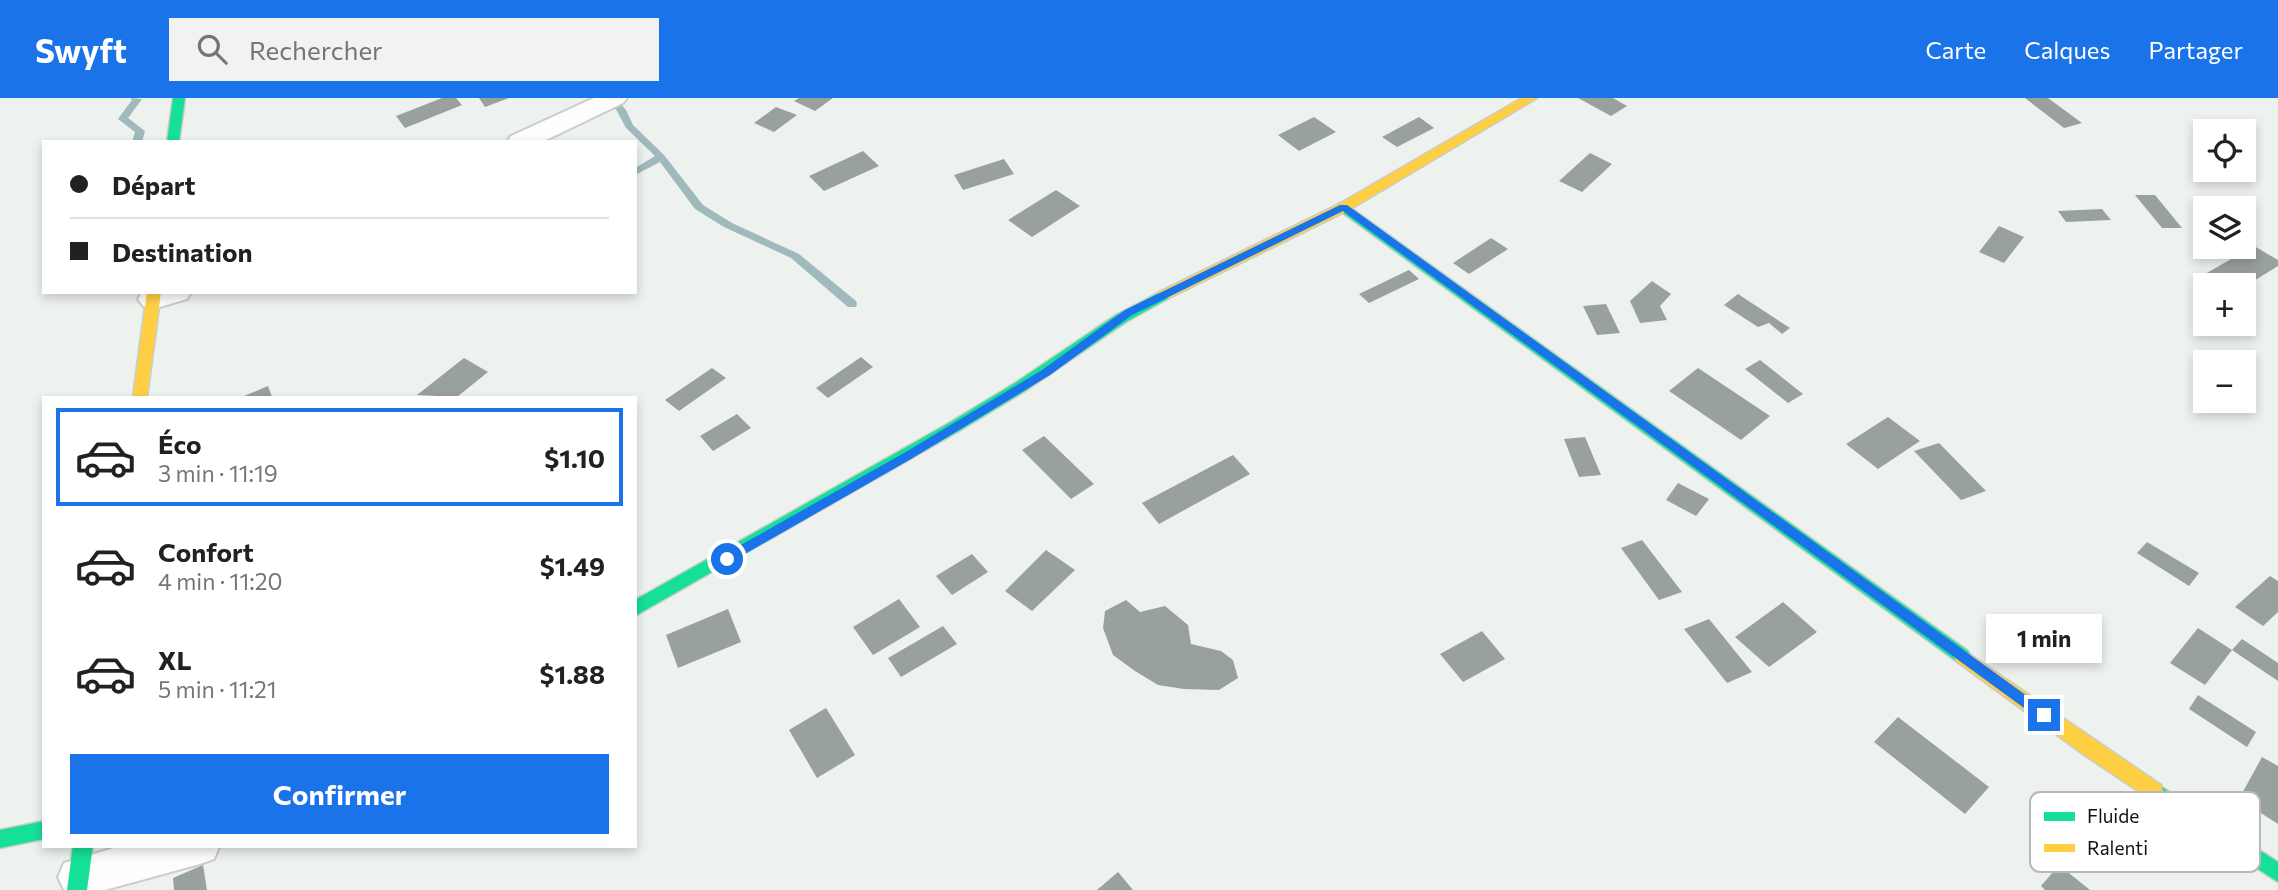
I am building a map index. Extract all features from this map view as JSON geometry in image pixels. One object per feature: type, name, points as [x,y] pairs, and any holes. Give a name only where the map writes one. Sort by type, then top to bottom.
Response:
[{"type":"street","points":[[173,140],[179,98]]},
{"type":"street","points":[[524,140],[614,98]]},
{"type":"street","points":[[637,608],[908,456],[1046,372],[1128,312],[1344,207],[1531,98]]},
{"type":"street","points":[[1344,207],[2089,748],[2156,792]]},
{"type":"street","points":[[140,396],[161,294]]},
{"type":"street","points":[[0,839],[42,830]]},
{"type":"street","points":[[80,871],[186,848]]},
{"type":"street","points":[[2260,861],[2278,873]]},
{"type":"building","points":[[442,98],[456,98],[462,105],[405,128],[396,116]]},
{"type":"building","points":[[479,98],[509,98],[485,107]]},
{"type":"building","points":[[799,98],[833,98],[815,111],[794,101]]},
{"type":"building","points":[[1578,98],[1613,98],[1627,106],[1611,116]]},
{"type":"building","points":[[2025,98],[2048,98],[2082,123],[2064,128]]},
{"type":"building","points":[[776,107],[797,115],[774,132],[754,123]]},
{"type":"building","points":[[1314,117],[1336,132],[1299,151],[1278,135]]},
{"type":"building","points":[[1419,117],[1434,128],[1397,147],[1382,137]]},
{"type":"building","points":[[863,151],[879,166],[824,191],[809,176]]},
{"type":"building","points":[[1590,153],[1612,164],[1582,192],[1559,181]]},
{"type":"building","points":[[1004,159],[1014,174],[963,190],[954,175]]},
{"type":"building","points":[[1056,190],[1080,206],[1032,237],[1008,220]]},
{"type":"building","points":[[2135,195],[2155,195],[2182,228],[2162,228]]},
{"type":"building","points":[[2102,209],[2111,220],[2066,222],[2058,211]]},
{"type":"building","points":[[1999,226],[2024,237],[2004,263],[1979,252]]},
{"type":"building","points":[[1491,238],[1508,249],[1469,274],[1453,263]]},
{"type":"building","points":[[2256,247],[2278,260],[2278,266],[2256,280],[2256,273],[2207,273],[2231,259],[2256,259]]},
{"type":"building","points":[[1409,270],[1419,279],[1369,303],[1359,294]]},
{"type":"building","points":[[1652,281],[1671,294],[1660,306],[1667,320],[1640,323],[1630,301]]},
{"type":"building","points":[[1738,294],[1790,328],[1782,334],[1769,323],[1758,327],[1724,305]]},
{"type":"building","points":[[1606,304],[1620,333],[1597,335],[1583,306]]},
{"type":"building","points":[[861,357],[873,367],[828,398],[816,388]]},
{"type":"building","points":[[464,358],[488,372],[458,396],[417,395]]},
{"type":"building","points":[[1760,360],[1803,394],[1788,403],[1745,369]]},
{"type":"building","points":[[712,368],[726,378],[679,411],[665,400]]},
{"type":"building","points":[[1698,368],[1770,416],[1741,440],[1669,391]]},
{"type":"building","points":[[268,386],[272,396],[244,396]]},
{"type":"building","points":[[737,414],[751,428],[713,451],[700,436]]},
{"type":"building","points":[[1888,417],[1920,441],[1878,469],[1846,444]]},
{"type":"building","points":[[1044,436],[1094,484],[1071,499],[1022,450]]},
{"type":"building","points":[[1585,437],[1601,475],[1579,477],[1564,439]]},
{"type":"building","points":[[1939,443],[1986,491],[1961,500],[1914,451]]},
{"type":"building","points":[[1233,455],[1250,474],[1159,524],[1142,503]]},
{"type":"building","points":[[1678,483],[1709,499],[1696,516],[1666,500]]},
{"type":"building","points":[[1642,540],[1682,592],[1659,600],[1621,548]]},
{"type":"building","points":[[2147,542],[2199,573],[2189,586],[2137,553]]},
{"type":"building","points":[[1046,550],[1075,570],[1032,611],[1005,591]]},
{"type":"building","points":[[972,554],[988,572],[952,595],[936,576]]},
{"type":"building","points":[[2270,576],[2278,581],[2278,612],[2263,626],[2235,607]]},
{"type":"building","points":[[899,599],[920,627],[873,655],[853,627]]},
{"type":"building","points":[[1126,600],[1140,612],[1165,606],[1188,625],[1191,644],[1221,651],[1233,660],[1238,678],[1219,690],[1184,689],[1158,685],[1135,671],[1113,655],[1103,628],[1105,611]]},
{"type":"building","points":[[1783,602],[1817,632],[1769,667],[1735,637]]},
{"type":"building","points":[[728,609],[741,642],[678,668],[666,635]]},
{"type":"building","points":[[1709,619],[1752,672],[1727,683],[1684,629]]},
{"type":"building","points":[[943,626],[957,644],[901,677],[888,658]]},
{"type":"building","points":[[2198,628],[2232,650],[2205,685],[2170,663]]},
{"type":"building","points":[[1482,631],[1505,659],[1463,682],[1440,654]]},
{"type":"building","points":[[2242,639],[2278,663],[2278,681],[2232,650]]},
{"type":"building","points":[[2198,695],[2256,732],[2247,747],[2189,709]]},
{"type":"building","points":[[826,708],[855,755],[817,778],[789,730]]},
{"type":"building","points":[[1898,717],[1989,787],[1965,814],[1874,742]]},
{"type":"building","points":[[2262,757],[2278,766],[2278,824],[2260,812],[2260,792],[2243,792]]},
{"type":"building","points":[[203,865],[207,890],[174,890],[173,878]]},
{"type":"building","points":[[1118,872],[1133,890],[1097,890]]},
{"type":"building","points":[[2053,872],[2068,872],[2090,890],[2045,890],[2041,886]]},
{"type":"waterway","points":[[135,98],[137,99],[123,119],[140,131],[138,140]]},
{"type":"waterway","points":[[611,98],[629,126],[661,157]]},
{"type":"waterway","points":[[637,171],[661,157]]},
{"type":"waterway","points":[[661,157],[699,207],[728,225],[795,256],[852,304]]},
{"type":"traffic: fast","points":[[173,140],[179,98]]},
{"type":"traffic: fast","points":[[1344,207],[1962,656]]},
{"type":"traffic: fast","points":[[637,608],[954,427],[1020,387],[1121,319],[1164,295]]},
{"type":"traffic: fast","points":[[0,839],[42,830]]},
{"type":"traffic: fast","points":[[77,890],[83,848]]},
{"type":"traffic: fast","points":[[2260,861],[2278,873]]},
{"type":"traffic: slow","points":[[1164,295],[1344,207],[1531,98]]},
{"type":"traffic: slow","points":[[140,396],[154,294]]},
{"type":"traffic: slow","points":[[1962,656],[2089,748],[2154,791]]},
{"type":"route","points":[[727,559],[908,456],[1046,372],[1128,312],[1344,207],[2044,715]]}]
